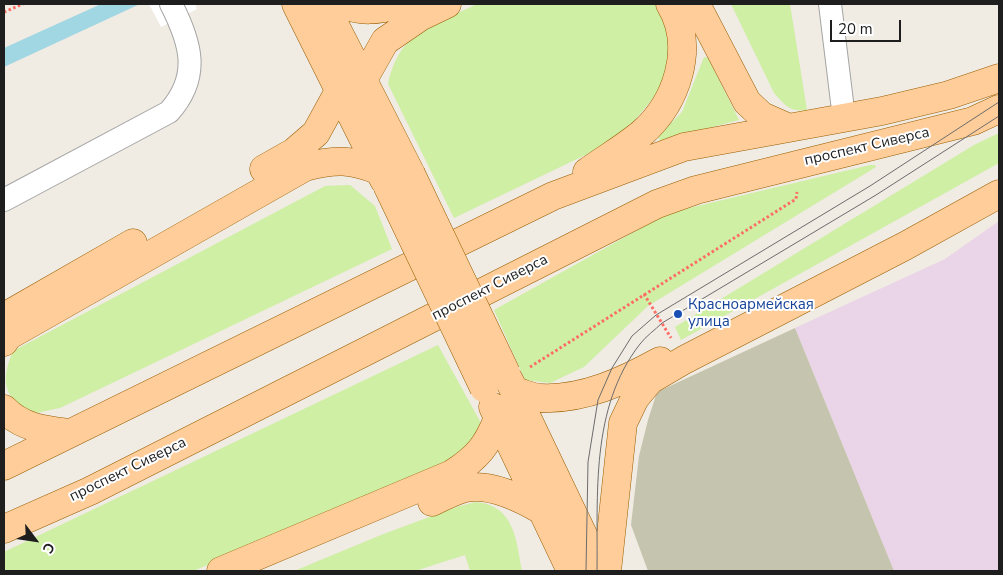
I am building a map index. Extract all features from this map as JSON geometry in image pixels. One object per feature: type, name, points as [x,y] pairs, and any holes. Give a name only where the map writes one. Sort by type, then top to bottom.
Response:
[{"type":"main road","points":[[296,4],[351,86]]},
{"type":"main road","points":[[324,4],[351,86],[393,177],[587,543],[598,571]]},
{"type":"main road","points":[[340,4],[355,10],[379,10],[399,4]]},
{"type":"main road","points":[[4,317],[294,152],[316,133],[385,41],[420,16],[447,4]]},
{"type":"main road","points":[[554,196],[642,133],[670,99],[680,68],[683,40],[677,16],[670,4]]},
{"type":"main road","points":[[696,4],[747,102],[762,116],[787,127]]},
{"type":"main road","name":"проспект Сиверса","points":[[4,466],[554,196],[684,147],[882,111],[949,95],[999,78]]},
{"type":"main road","name":"проспект Сиверса","points":[[4,529],[90,491],[657,204],[696,190],[790,165],[885,144],[973,121],[999,109]]},
{"type":"main road","points":[[4,342],[17,332],[304,167],[330,161],[349,161],[393,177]]},
{"type":"main road","points":[[502,384],[539,398],[565,397],[593,391],[645,370],[999,182]]},
{"type":"main road","points":[[607,571],[623,424],[635,398],[650,380],[684,360],[905,246],[999,194]]},
{"type":"main road","points":[[221,571],[452,474],[473,460],[489,440],[498,418],[502,384]]},
{"type":"main road","points":[[4,410],[13,419],[36,428],[70,433]]},
{"type":"main road","points":[[498,418],[570,571]]},
{"type":"main road","points":[[262,571],[466,488],[494,490],[520,497],[543,511]]},
{"type":"lane","points":[[830,4],[844,118]]},
{"type":"lane","points":[[4,200],[169,112],[180,100],[190,68],[190,50],[175,12]]},
{"type":"path","points":[[4,12],[23,4]]},
{"type":"path","points":[[502,384],[796,199],[798,189],[790,165]]},
{"type":"path","points":[[644,294],[679,351]]},
{"type":"shaded area","points":[[999,221],[999,571],[894,571],[795,328],[945,259]]},
{"type":"shaded area","points":[[795,328],[894,571],[648,571],[631,525],[639,456],[657,392]]},
{"type":"green space","points":[[477,4],[659,4],[668,24],[671,64],[660,90],[634,121],[602,147],[454,218],[388,84],[393,66],[401,52],[420,32]]},
{"type":"green space","points":[[731,4],[790,4],[807,110],[796,110],[788,107],[774,93]]},
{"type":"green space","points":[[704,57],[708,58],[739,120],[660,141],[658,136],[682,112]]},
{"type":"green space","points":[[999,133],[999,163],[681,340],[675,327],[974,145]]},
{"type":"green space","points":[[875,165],[876,167],[648,306],[584,367],[550,383],[525,380],[494,310],[668,213]]},
{"type":"green space","points":[[350,185],[375,206],[392,249],[60,408],[36,413],[25,408],[11,396],[7,389],[6,372],[13,351],[325,186]]},
{"type":"green space","points":[[438,345],[481,423],[474,442],[458,462],[193,571],[4,571],[4,552]]},
{"type":"green space","points":[[476,502],[499,510],[506,517],[515,537],[522,571],[470,571],[465,555],[415,571],[294,571],[381,535],[456,507]]},
{"type":"water","points":[[101,4],[140,4],[4,67],[4,48]]},
{"type":"pier","points":[[149,4],[195,4],[197,9],[161,27]]},
{"type":"tram line","points":[[586,571],[588,462],[598,400],[612,368],[632,336],[656,315],[870,186],[999,102]]},
{"type":"tram line","points":[[597,571],[598,483],[600,453],[605,424],[612,396],[624,369],[642,341],[662,323],[876,195],[999,116]]},
{"type":"place","name":"Красноармейская улица","points":[[678,314]]}]
